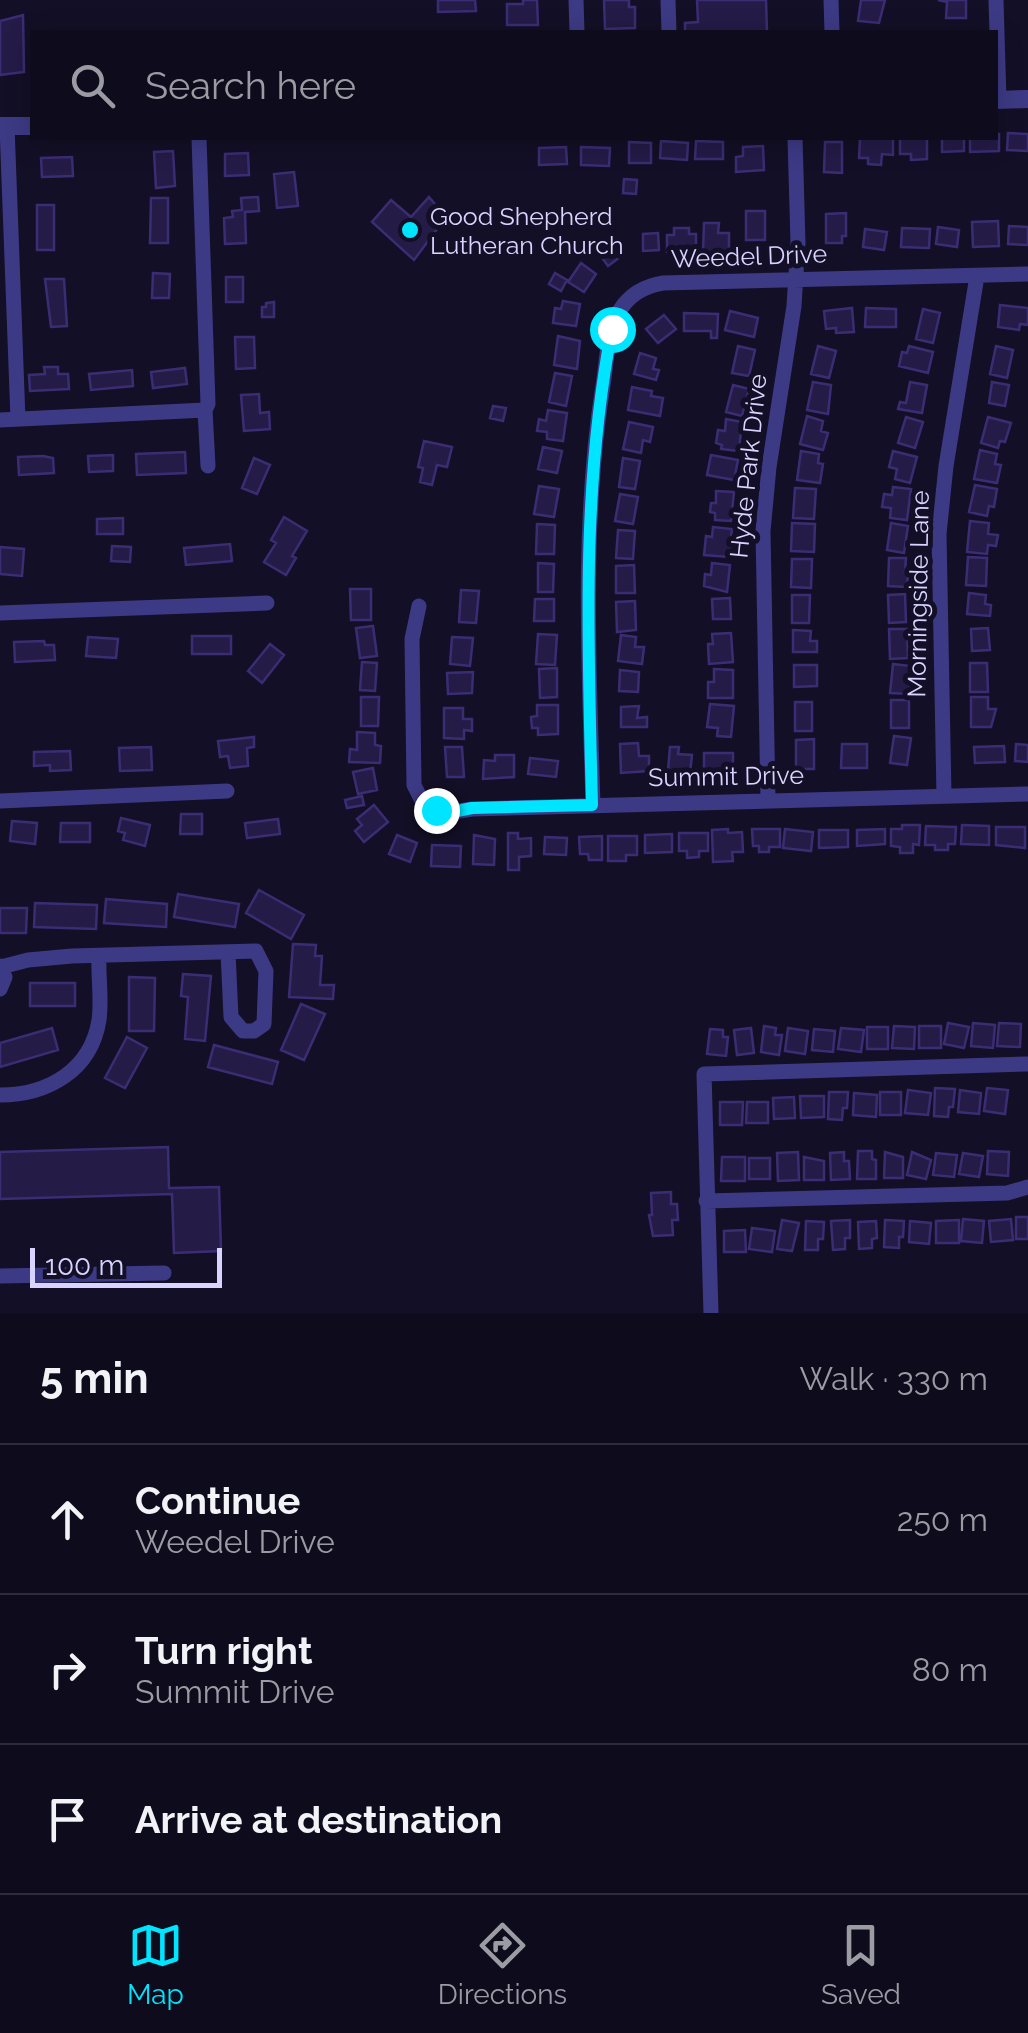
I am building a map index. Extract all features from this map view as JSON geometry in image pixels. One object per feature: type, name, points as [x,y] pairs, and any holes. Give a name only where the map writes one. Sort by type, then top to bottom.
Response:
[{"type":"street","points":[[576,0],[576,30]]},
{"type":"street","points":[[668,0],[669,30]]},
{"type":"street","points":[[831,0],[832,30]]},
{"type":"street","points":[[996,0],[996,30]]},
{"type":"street","points":[[998,100],[1028,98]]},
{"type":"street","points":[[18,419],[3,126],[30,126]]},
{"type":"street","points":[[199,140],[208,466]]},
{"type":"street","name":"Hyde Park Drive","points":[[768,800],[763,519],[796,280],[794,140]]},
{"type":"street","name":"Weedel Drive","points":[[592,805],[588,528],[598,418],[616,319],[632,296],[657,284],[1028,274]]},
{"type":"street","name":"Morningside Lane","points":[[944,796],[938,534],[977,276]]},
{"type":"street","points":[[0,420],[205,410]]},
{"type":"street","points":[[0,613],[267,604]]},
{"type":"street","name":"Summit Drive","points":[[419,606],[412,639],[414,776],[417,792],[428,806],[447,813],[472,808],[1028,794]]},
{"type":"street","points":[[0,801],[228,791]]},
{"type":"street","points":[[0,989],[5,977],[1,966],[28,960],[99,956],[256,951],[266,970],[264,1024],[254,1031],[242,1030],[231,1017],[228,952]]},
{"type":"street","points":[[0,1095],[39,1091],[81,1062],[91,1047],[99,1020],[99,956]]},
{"type":"street","points":[[711,1313],[704,1074],[1028,1064]]},
{"type":"street","points":[[706,1201],[1006,1193],[1028,1186]]},
{"type":"street","points":[[0,1276],[164,1273]]},
{"type":"building","points":[[438,0],[475,0],[476,11],[438,12]]},
{"type":"building","points":[[523,0],[537,0],[538,25],[507,25],[507,4],[523,4]]},
{"type":"building","points":[[604,0],[629,0],[629,7],[635,7],[635,28],[605,29]]},
{"type":"building","points":[[697,0],[766,0],[767,30],[685,30],[685,23],[698,22]]},
{"type":"building","points":[[861,0],[885,0],[879,23],[858,21]]},
{"type":"building","points":[[938,0],[966,0],[966,18],[946,18],[947,2]]},
{"type":"building","points":[[23,15],[24,72],[0,75],[0,21]]},
{"type":"building","points":[[1008,133],[1028,134],[1028,151],[1007,150]]},
{"type":"building","points":[[999,134],[999,151],[970,152],[970,140],[998,140]]},
{"type":"building","points":[[860,140],[893,140],[893,155],[882,154],[881,165],[859,158]]},
{"type":"building","points":[[900,140],[927,140],[927,159],[911,160],[911,154],[900,154]]},
{"type":"building","points":[[942,140],[964,140],[964,151],[942,152]]},
{"type":"building","points":[[661,141],[688,143],[687,160],[660,158]]},
{"type":"building","points":[[696,141],[723,142],[723,159],[695,159]]},
{"type":"building","points":[[629,142],[651,143],[651,163],[629,163]]},
{"type":"building","points":[[825,142],[842,142],[842,173],[824,172]]},
{"type":"building","points":[[763,146],[764,170],[736,172],[736,157],[743,156],[743,147]]},
{"type":"building","points":[[566,147],[567,164],[539,165],[539,148]]},
{"type":"building","points":[[581,147],[610,148],[609,166],[581,165]]},
{"type":"building","points":[[173,151],[175,186],[156,188],[154,152]]},
{"type":"building","points":[[248,153],[249,175],[225,176],[225,154]]},
{"type":"building","points":[[72,157],[73,176],[42,177],[41,158]]},
{"type":"building","points":[[294,172],[298,206],[277,208],[274,174]]},
{"type":"building","points":[[624,179],[637,180],[636,194],[623,193]]},
{"type":"building","points":[[258,197],[259,211],[245,212],[246,243],[225,244],[224,218],[233,217],[232,211],[242,210],[241,198]]},
{"type":"building","points":[[429,197],[446,217],[414,260],[372,222],[391,200],[411,217]]},
{"type":"building","points":[[151,198],[168,198],[168,243],[150,243]]},
{"type":"building","points":[[37,205],[54,205],[54,250],[37,250]]},
{"type":"building","points":[[746,211],[765,211],[765,240],[746,240]]},
{"type":"building","points":[[846,213],[846,236],[842,236],[842,243],[826,243],[826,214]]},
{"type":"building","points":[[998,221],[999,246],[973,247],[972,222]]},
{"type":"building","points":[[704,223],[719,223],[718,233],[729,233],[729,252],[703,251]]},
{"type":"building","points":[[1009,226],[1028,227],[1028,245],[1008,244]]},
{"type":"building","points":[[938,227],[959,230],[957,247],[936,244]]},
{"type":"building","points":[[674,228],[689,228],[689,234],[696,234],[696,252],[667,252],[667,235],[674,235]]},
{"type":"building","points":[[902,228],[930,229],[929,248],[901,247]]},
{"type":"building","points":[[865,229],[887,232],[884,250],[863,247]]},
{"type":"building","points":[[658,233],[659,250],[643,251],[643,234]]},
{"type":"building","points":[[610,238],[623,255],[608,266],[596,249]]},
{"type":"building","points":[[581,263],[596,274],[584,292],[568,282]]},
{"type":"building","points":[[153,273],[170,274],[169,298],[152,298]]},
{"type":"building","points":[[555,273],[567,280],[561,291],[549,284]]},
{"type":"building","points":[[226,277],[243,277],[243,302],[226,302]]},
{"type":"building","points":[[45,279],[64,279],[67,326],[51,327]]},
{"type":"building","points":[[563,301],[580,304],[576,326],[553,323],[555,308],[561,309]]},
{"type":"building","points":[[274,302],[274,317],[262,317],[262,307]]},
{"type":"building","points":[[1000,305],[1028,308],[1028,325],[1020,324],[1019,330],[998,327]]},
{"type":"building","points":[[852,308],[854,332],[826,329],[824,311]]},
{"type":"building","points":[[866,308],[896,309],[896,327],[865,327]]},
{"type":"building","points":[[923,309],[940,313],[933,343],[916,339]]},
{"type":"building","points":[[730,311],[758,318],[754,337],[725,330]]},
{"type":"building","points":[[684,313],[718,314],[717,338],[711,338],[711,331],[684,331]]},
{"type":"building","points":[[664,315],[676,329],[658,343],[646,329]]},
{"type":"building","points":[[558,336],[580,341],[577,369],[554,365]]},
{"type":"building","points":[[235,337],[254,337],[255,368],[236,369]]},
{"type":"building","points":[[738,346],[755,350],[749,376],[732,373]]},
{"type":"building","points":[[818,346],[836,351],[829,378],[811,374]]},
{"type":"building","points":[[909,346],[933,352],[928,373],[899,366],[902,352],[907,353]]},
{"type":"building","points":[[996,346],[1013,350],[1007,378],[990,374]]},
{"type":"building","points":[[640,353],[656,358],[656,380],[634,374]]},
{"type":"building","points":[[44,367],[58,367],[58,374],[68,374],[69,389],[30,391],[29,375],[45,374]]},
{"type":"building","points":[[185,368],[187,384],[153,388],[151,372]]},
{"type":"building","points":[[132,370],[133,386],[91,390],[89,374]]},
{"type":"building","points":[[555,373],[572,376],[566,406],[549,402]]},
{"type":"building","points":[[813,382],[831,385],[828,414],[807,410]]},
{"type":"building","points":[[910,382],[927,385],[922,413],[898,409],[900,402],[906,403]]},
{"type":"building","points":[[992,382],[1009,385],[1005,406],[989,403]]},
{"type":"building","points":[[733,385],[749,389],[742,416],[726,412]]},
{"type":"building","points":[[632,387],[663,398],[660,416],[628,410]]},
{"type":"building","points":[[259,394],[260,413],[269,412],[270,429],[244,431],[241,395]]},
{"type":"building","points":[[493,406],[506,408],[503,421],[490,418]]},
{"type":"building","points":[[548,410],[567,413],[563,441],[547,439],[547,432],[537,431],[539,419],[546,421]]},
{"type":"building","points":[[807,416],[823,421],[821,431],[828,433],[823,450],[800,444]]},
{"type":"building","points":[[906,417],[923,422],[915,448],[898,443]]},
{"type":"building","points":[[988,417],[1011,423],[1005,442],[1000,441],[998,448],[981,443]]},
{"type":"building","points":[[726,419],[742,422],[739,451],[721,449],[722,445],[716,443],[718,430],[725,431]]},
{"type":"building","points":[[629,422],[653,427],[650,442],[643,440],[641,453],[623,449]]},
{"type":"building","points":[[424,441],[452,447],[447,467],[437,465],[432,485],[420,482],[423,468],[418,467]]},
{"type":"building","points":[[543,447],[562,451],[557,473],[538,469]]},
{"type":"building","points":[[980,450],[997,454],[995,464],[1001,465],[997,483],[974,479]]},
{"type":"building","points":[[801,451],[819,454],[818,463],[823,464],[820,483],[797,480]]},
{"type":"building","points":[[893,451],[917,457],[910,483],[895,479],[897,469],[889,467]]},
{"type":"building","points":[[185,452],[186,473],[137,475],[136,454]]},
{"type":"building","points":[[113,455],[113,471],[89,472],[88,456]]},
{"type":"building","points":[[711,455],[738,460],[734,480],[707,475]]},
{"type":"building","points":[[18,457],[53,458],[54,473],[19,475]]},
{"type":"building","points":[[254,458],[270,465],[257,494],[242,488]]},
{"type":"building","points":[[623,458],[640,461],[635,489],[619,487]]},
{"type":"building","points":[[975,485],[997,489],[994,507],[989,506],[987,516],[969,512]]},
{"type":"building","points":[[539,486],[559,489],[554,517],[534,514]]},
{"type":"building","points":[[893,487],[911,489],[907,520],[890,518],[891,508],[882,507],[884,494],[892,495]]},
{"type":"building","points":[[795,488],[816,489],[814,519],[793,518]]},
{"type":"building","points":[[716,491],[734,492],[731,521],[715,520],[715,513],[710,512],[711,503],[716,503]]},
{"type":"building","points":[[620,494],[638,497],[633,524],[615,521]]},
{"type":"building","points":[[284,517],[307,531],[286,575],[264,562],[276,543],[271,540]]},
{"type":"building","points":[[123,518],[123,534],[97,534],[97,519]]},
{"type":"building","points":[[970,521],[989,523],[988,534],[998,535],[996,546],[988,545],[987,554],[967,552]]},
{"type":"building","points":[[792,523],[815,524],[814,552],[791,551]]},
{"type":"building","points":[[891,523],[908,526],[904,553],[887,550]]},
{"type":"building","points":[[537,524],[555,525],[554,554],[536,554]]},
{"type":"building","points":[[713,527],[732,529],[729,557],[704,555],[706,536],[712,537]]},
{"type":"building","points":[[618,530],[635,531],[633,559],[616,558]]},
{"type":"building","points":[[230,544],[232,561],[186,565],[184,548]]},
{"type":"building","points":[[112,546],[131,547],[130,562],[111,561]]},
{"type":"building","points":[[0,547],[24,549],[22,576],[0,574]]},
{"type":"building","points":[[968,557],[987,558],[986,586],[966,585]]},
{"type":"building","points":[[889,558],[906,558],[906,587],[888,586]]},
{"type":"building","points":[[792,559],[812,559],[811,588],[791,587]]},
{"type":"building","points":[[538,563],[554,564],[553,592],[538,592]]},
{"type":"building","points":[[712,563],[730,565],[727,592],[704,586]]},
{"type":"building","points":[[634,565],[635,593],[616,593],[616,566]]},
{"type":"building","points":[[350,589],[371,589],[371,620],[351,620]]},
{"type":"building","points":[[461,590],[479,591],[476,623],[459,622]]},
{"type":"building","points":[[969,593],[986,595],[985,604],[991,605],[990,616],[967,614]]},
{"type":"building","points":[[905,594],[906,622],[889,623],[888,595]]},
{"type":"building","points":[[792,595],[810,595],[809,623],[792,623]]},
{"type":"building","points":[[730,598],[731,619],[713,619],[712,599]]},
{"type":"building","points":[[535,599],[554,599],[554,621],[534,621]]},
{"type":"building","points":[[635,601],[636,630],[617,632],[616,602]]},
{"type":"building","points":[[373,626],[377,656],[360,658],[356,628]]},
{"type":"building","points":[[988,628],[990,650],[972,651],[971,629]]},
{"type":"building","points":[[889,629],[907,629],[908,658],[890,659]]},
{"type":"building","points":[[793,630],[811,631],[810,641],[817,641],[817,652],[793,652]]},
{"type":"building","points":[[731,633],[733,662],[709,664],[712,634]]},
{"type":"building","points":[[538,634],[557,635],[555,665],[536,664]]},
{"type":"building","points":[[621,635],[636,637],[635,647],[644,647],[642,664],[618,661]]},
{"type":"building","points":[[192,636],[231,636],[231,654],[192,654]]},
{"type":"building","points":[[88,637],[118,639],[116,658],[86,656]]},
{"type":"building","points":[[452,637],[473,638],[470,666],[450,664]]},
{"type":"building","points":[[44,641],[45,645],[54,645],[55,660],[15,662],[14,642]]},
{"type":"building","points":[[270,644],[284,655],[262,683],[248,671]]},
{"type":"building","points":[[362,662],[377,663],[375,691],[360,690]]},
{"type":"building","points":[[970,663],[987,663],[988,692],[970,692]]},
{"type":"building","points":[[893,664],[911,666],[909,694],[890,693]]},
{"type":"building","points":[[794,665],[817,665],[817,686],[794,687]]},
{"type":"building","points":[[557,668],[557,697],[540,698],[539,669]]},
{"type":"building","points":[[714,669],[733,670],[733,698],[708,698],[708,682],[714,682]]},
{"type":"building","points":[[620,670],[639,672],[638,692],[619,691]]},
{"type":"building","points":[[473,672],[472,693],[448,694],[447,673]]},
{"type":"building","points":[[361,697],[379,697],[378,726],[361,726]]},
{"type":"building","points":[[971,697],[988,697],[988,709],[996,709],[991,727],[971,727]]},
{"type":"building","points":[[891,700],[909,700],[909,728],[891,728]]},
{"type":"building","points":[[795,702],[812,702],[812,731],[795,731]]},
{"type":"building","points":[[710,704],[734,706],[731,737],[717,736],[718,728],[707,727]]},
{"type":"building","points":[[537,705],[558,705],[558,734],[538,735],[538,728],[532,728],[531,717],[537,716]]},
{"type":"building","points":[[639,706],[637,718],[647,717],[647,727],[621,727],[621,707]]},
{"type":"building","points":[[444,708],[463,708],[463,719],[472,719],[472,731],[464,730],[464,739],[444,738]]},
{"type":"building","points":[[357,732],[375,733],[375,745],[381,746],[380,763],[349,762],[350,749],[357,750]]},
{"type":"building","points":[[894,736],[911,738],[907,765],[890,763]]},
{"type":"building","points":[[254,737],[254,747],[247,748],[248,766],[230,768],[228,756],[220,757],[218,741]]},
{"type":"building","points":[[814,739],[814,769],[796,769],[796,740]]},
{"type":"building","points":[[638,743],[639,756],[649,756],[649,771],[621,773],[620,744]]},
{"type":"building","points":[[842,744],[867,744],[867,768],[841,768]]},
{"type":"building","points":[[1016,744],[1028,745],[1028,762],[1015,761]]},
{"type":"building","points":[[1004,746],[1005,762],[975,763],[974,747]]},
{"type":"building","points":[[151,747],[152,770],[120,771],[119,748]]},
{"type":"building","points":[[445,747],[462,747],[464,777],[447,777]]},
{"type":"building","points":[[670,747],[679,747],[678,754],[692,755],[690,773],[668,771]]},
{"type":"building","points":[[70,751],[71,770],[50,771],[50,765],[34,766],[34,752]]},
{"type":"building","points":[[704,753],[733,753],[733,771],[704,771]]},
{"type":"building","points":[[495,755],[514,755],[514,777],[483,779],[484,760],[495,761]]},
{"type":"building","points":[[530,758],[558,761],[556,777],[528,774]]},
{"type":"building","points":[[373,768],[377,790],[358,794],[353,772]]},
{"type":"building","points":[[362,796],[364,805],[347,808],[345,800]]},
{"type":"building","points":[[374,805],[388,822],[364,842],[355,831],[362,825],[357,819]]},
{"type":"building","points":[[181,814],[202,814],[202,834],[180,834]]},
{"type":"building","points":[[121,818],[150,825],[145,846],[123,840],[125,833],[118,831]]},
{"type":"building","points":[[278,819],[280,834],[247,838],[245,823]]},
{"type":"building","points":[[12,821],[37,823],[35,844],[10,841]]},
{"type":"building","points":[[61,823],[90,823],[90,842],[60,842]]},
{"type":"building","points":[[902,825],[920,825],[919,845],[913,844],[913,853],[900,853],[900,847],[891,846],[891,829],[902,829]]},
{"type":"building","points":[[962,825],[989,826],[989,845],[961,844]]},
{"type":"building","points":[[926,826],[956,827],[955,844],[948,844],[948,850],[925,845]]},
{"type":"building","points":[[996,827],[1025,827],[1025,848],[996,845]]},
{"type":"building","points":[[728,829],[728,833],[742,832],[743,852],[732,852],[733,861],[713,862],[712,830]]},
{"type":"building","points":[[752,829],[780,829],[780,847],[759,852],[759,846],[753,846]]},
{"type":"building","points":[[785,829],[813,832],[811,851],[783,848]]},
{"type":"building","points":[[885,829],[885,844],[857,846],[857,830]]},
{"type":"building","points":[[819,830],[848,830],[848,847],[819,848]]},
{"type":"building","points":[[508,833],[518,833],[518,839],[531,838],[531,856],[519,857],[519,870],[508,870]]},
{"type":"building","points":[[679,833],[708,833],[708,851],[687,858],[687,851],[679,851]]},
{"type":"building","points":[[672,834],[672,852],[645,853],[645,835]]},
{"type":"building","points":[[397,835],[417,843],[410,862],[389,854]]},
{"type":"building","points":[[474,835],[495,839],[494,865],[473,864]]},
{"type":"building","points":[[602,836],[602,860],[589,860],[588,854],[580,854],[579,837]]},
{"type":"building","points":[[608,836],[637,836],[637,855],[626,855],[626,861],[608,861]]},
{"type":"building","points":[[545,837],[567,838],[566,855],[544,854]]},
{"type":"building","points":[[432,845],[461,846],[460,867],[431,866]]},
{"type":"building","points":[[259,890],[304,915],[291,939],[246,913]]},
{"type":"building","points":[[178,894],[239,904],[235,927],[174,917]]},
{"type":"building","points":[[106,899],[167,904],[166,927],[104,923]]},
{"type":"building","points":[[35,903],[97,905],[96,929],[34,927]]},
{"type":"building","points":[[0,908],[27,908],[26,933],[0,933]]},
{"type":"building","points":[[293,944],[316,945],[315,956],[322,956],[320,985],[334,985],[333,999],[289,997]]},
{"type":"building","points":[[183,974],[211,976],[205,1041],[185,1039],[188,997],[181,996]]},
{"type":"building","points":[[129,977],[155,978],[154,1031],[129,1031]]},
{"type":"building","points":[[30,983],[75,983],[75,1006],[30,1006]]},
{"type":"building","points":[[301,1004],[325,1014],[304,1060],[281,1050]]},
{"type":"building","points":[[948,1023],[969,1027],[964,1048],[944,1044]]},
{"type":"building","points":[[973,1023],[995,1025],[993,1048],[971,1046]]},
{"type":"building","points":[[999,1023],[1021,1024],[1020,1047],[997,1046]]},
{"type":"building","points":[[764,1026],[776,1028],[775,1035],[782,1035],[779,1055],[761,1052]]},
{"type":"building","points":[[894,1026],[915,1027],[914,1049],[892,1048]]},
{"type":"building","points":[[919,1026],[941,1026],[941,1048],[919,1048]]},
{"type":"building","points":[[867,1027],[888,1027],[888,1049],[867,1049]]},
{"type":"building","points":[[52,1028],[58,1050],[0,1067],[0,1043]]},
{"type":"building","points":[[751,1028],[754,1053],[737,1055],[734,1030]]},
{"type":"building","points":[[788,1028],[808,1031],[805,1054],[785,1051]]},
{"type":"building","points":[[841,1028],[864,1030],[861,1052],[838,1049]]},
{"type":"building","points":[[710,1029],[723,1030],[723,1037],[728,1037],[726,1056],[707,1054]]},
{"type":"building","points":[[814,1029],[835,1031],[833,1052],[812,1050]]},
{"type":"building","points":[[127,1037],[147,1048],[125,1088],[105,1078]]},
{"type":"building","points":[[214,1045],[278,1062],[272,1084],[208,1067]]},
{"type":"building","points":[[935,1088],[955,1089],[948,1117],[934,1116]]},
{"type":"building","points":[[987,1088],[1008,1090],[1005,1114],[984,1111]]},
{"type":"building","points":[[908,1090],[931,1093],[928,1115],[905,1113]]},
{"type":"building","points":[[960,1090],[981,1093],[979,1114],[958,1112]]},
{"type":"building","points":[[829,1092],[848,1092],[842,1120],[828,1119]]},
{"type":"building","points":[[880,1092],[901,1092],[901,1115],[880,1115]]},
{"type":"building","points":[[854,1093],[877,1095],[876,1117],[853,1115]]},
{"type":"building","points":[[800,1096],[824,1096],[824,1117],[801,1118]]},
{"type":"building","points":[[794,1097],[795,1118],[774,1119],[773,1098]]},
{"type":"building","points":[[720,1102],[743,1102],[742,1125],[720,1125]]},
{"type":"building","points":[[747,1102],[768,1102],[768,1123],[746,1123]]},
{"type":"building","points":[[168,1147],[169,1188],[219,1187],[221,1251],[174,1253],[172,1194],[0,1199],[0,1152]]},
{"type":"building","points":[[858,1151],[872,1151],[876,1179],[857,1179]]},
{"type":"building","points":[[988,1151],[1009,1152],[1008,1176],[987,1174]]},
{"type":"building","points":[[798,1152],[799,1180],[778,1181],[777,1153]]},
{"type":"building","points":[[844,1152],[850,1179],[831,1180],[830,1153]]},
{"type":"building","points":[[885,1152],[903,1157],[903,1178],[884,1178]]},
{"type":"building","points":[[912,1152],[931,1160],[926,1179],[907,1175]]},
{"type":"building","points":[[936,1153],[957,1155],[954,1177],[933,1175]]},
{"type":"building","points":[[963,1153],[983,1156],[979,1177],[959,1174]]},
{"type":"building","points":[[722,1157],[745,1157],[745,1181],[721,1181]]},
{"type":"building","points":[[804,1157],[824,1161],[824,1180],[804,1180]]},
{"type":"building","points":[[749,1158],[770,1158],[770,1179],[749,1179]]},
{"type":"building","points":[[671,1192],[678,1220],[672,1220],[673,1235],[653,1236],[649,1215],[651,1193]]},
{"type":"building","points":[[1016,1217],[1028,1217],[1028,1239],[1016,1239]]},
{"type":"building","points":[[963,1219],[984,1221],[982,1243],[961,1241]]},
{"type":"building","points":[[1011,1219],[1013,1240],[991,1242],[989,1221]]},
{"type":"building","points":[[782,1220],[799,1223],[792,1251],[777,1249]]},
{"type":"building","points":[[850,1220],[850,1238],[845,1238],[845,1249],[833,1250],[831,1221]]},
{"type":"building","points":[[885,1220],[904,1221],[899,1248],[884,1247]]},
{"type":"building","points":[[959,1220],[959,1243],[936,1243],[936,1221]]},
{"type":"building","points":[[806,1221],[824,1222],[818,1250],[805,1250]]},
{"type":"building","points":[[876,1221],[877,1238],[872,1239],[872,1248],[859,1249],[858,1222]]},
{"type":"building","points":[[910,1221],[931,1223],[929,1244],[909,1242]]},
{"type":"building","points":[[752,1228],[775,1231],[772,1252],[749,1249]]},
{"type":"building","points":[[745,1230],[746,1252],[724,1252],[724,1231]]},
{"type":"place","name":"Good Shepherd Lutheran Church","points":[[410,230]]},
{"type":"route","points":[[436,810],[447,813],[472,808],[592,805],[587,539],[598,418],[612,329]]}]
